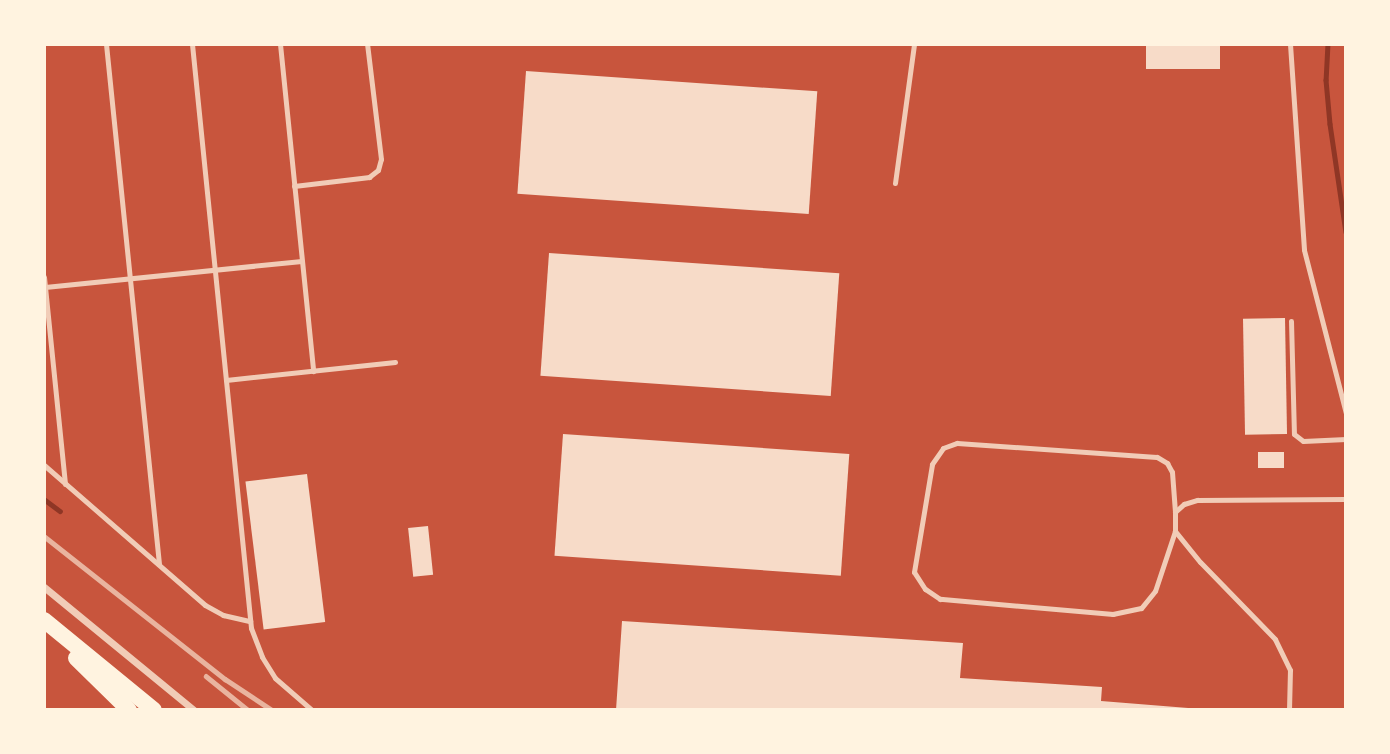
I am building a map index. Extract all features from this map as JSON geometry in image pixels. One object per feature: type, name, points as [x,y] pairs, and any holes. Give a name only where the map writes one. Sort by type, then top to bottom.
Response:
[{"type":"main road","points":[[44,620],[154,710]]},
{"type":"main road","points":[[44,627],[129,710]]},
{"type":"street","points":[[44,587],[194,710]]},
{"type":"lane","points":[[106,44],[159,564]]},
{"type":"lane","points":[[192,44],[250,621],[256,643],[268,668],[283,688],[312,710]]},
{"type":"lane","points":[[280,44],[313,371]]},
{"type":"lane","points":[[294,186],[369,177],[378,170],[380,159],[367,44]]},
{"type":"lane","points":[[895,183],[914,44]]},
{"type":"lane","points":[[1290,44],[1304,250],[1346,413]]},
{"type":"lane","points":[[45,287],[302,261]]},
{"type":"lane","points":[[44,277],[65,484]]},
{"type":"lane","points":[[1291,321],[1294,434],[1303,441],[1346,439]]},
{"type":"lane","points":[[226,380],[395,362]]},
{"type":"lane","points":[[957,443],[1157,457],[1167,463],[1171,472],[1175,531],[1155,591],[1141,608],[1113,614],[940,599],[925,589],[914,572],[932,464],[943,448],[957,443]]},
{"type":"lane","points":[[44,465],[214,610],[250,621]]},
{"type":"lane","points":[[1175,512],[1184,504],[1196,500],[1346,499]]},
{"type":"lane","points":[[1175,531],[1200,562],[1275,639],[1290,670],[1289,710]]},
{"type":"building","points":[[1146,44],[1220,44],[1220,69],[1146,69]]},
{"type":"building","points":[[526,71],[817,91],[809,214],[517,194]]},
{"type":"building","points":[[549,253],[839,273],[831,396],[540,376]]},
{"type":"building","points":[[1285,318],[1287,434],[1245,435],[1243,319]]},
{"type":"building","points":[[563,434],[849,454],[841,576],[554,556]]},
{"type":"building","points":[[1258,452],[1284,452],[1284,468],[1258,468]]},
{"type":"building","points":[[307,474],[325,622],[264,629],[245,482]]},
{"type":"building","points":[[428,526],[433,575],[413,577],[408,528]]},
{"type":"building","points":[[622,621],[963,643],[960,678],[1102,687],[1101,701],[1213,710],[616,710]]},
{"type":"waterway","points":[[1328,44],[1326,80],[1330,124],[1346,232]]},
{"type":"waterway","points":[[44,499],[60,511]]},
{"type":"railway","points":[[44,536],[225,679],[272,710]]},
{"type":"railway","points":[[206,676],[248,710]]}]
